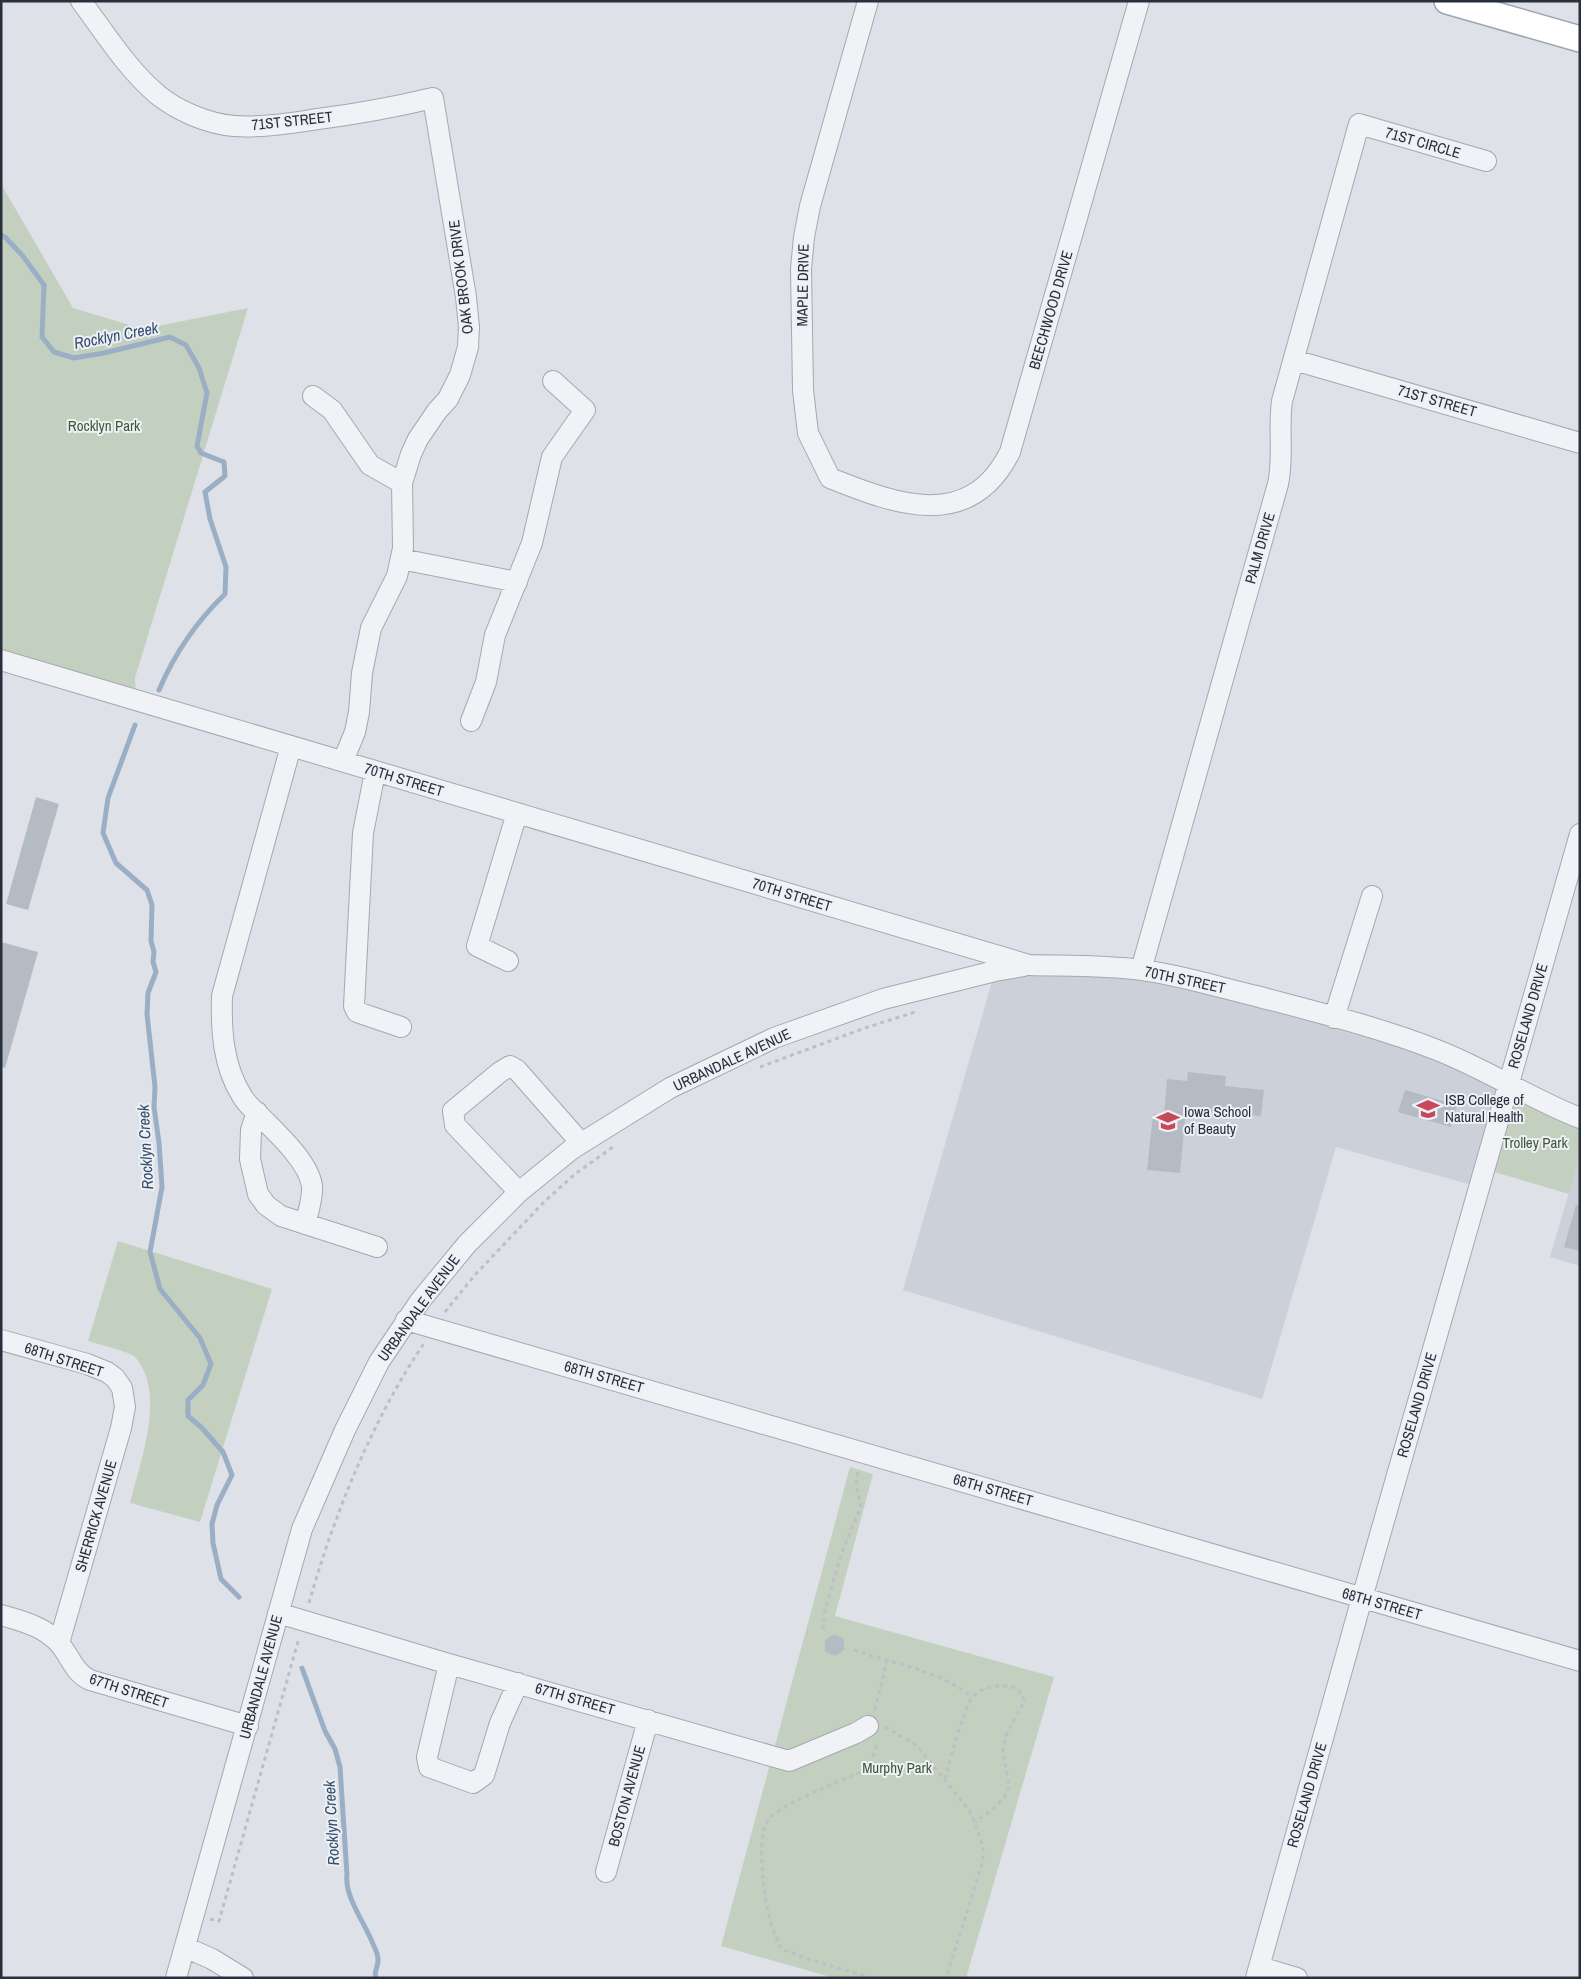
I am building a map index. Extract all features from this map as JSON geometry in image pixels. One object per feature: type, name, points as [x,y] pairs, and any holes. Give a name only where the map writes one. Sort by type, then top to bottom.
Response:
[{"type":"main road","points":[[1447,1],[1505,9],[1580,39]]},
{"type":"street","name":"71ST STREET","points":[[81,1],[135,74],[159,96],[187,113],[202,119],[234,126],[278,125],[390,108],[433,98]]},
{"type":"street","name":"MAPLE DRIVE","points":[[861,490],[830,478],[808,433],[802,390],[800,269],[810,206],[868,1]]},
{"type":"street","name":"BEECHWOOD DRIVE","points":[[861,490],[917,506],[951,504],[973,496],[990,482],[1002,468],[1010,452],[1139,1]]},
{"type":"street","name":"OAK BROOK DRIVE","points":[[343,761],[359,712],[362,673],[371,628],[397,576],[403,548],[402,483],[414,446],[437,411],[448,399],[460,374],[468,347],[469,327],[466,297],[433,98]]},
{"type":"street","name":"71ST CIRCLE","points":[[1359,124],[1486,161]]},
{"type":"street","name":"PALM DRIVE","points":[[1141,970],[1278,484],[1282,462],[1280,413],[1359,124]]},
{"type":"street","name":"71ST STREET","points":[[1294,360],[1580,443]]},
{"type":"street","points":[[471,721],[486,682],[495,635],[532,543],[552,457],[585,410],[553,381]]},
{"type":"street","points":[[313,396],[332,410],[370,465],[402,483]]},
{"type":"street","points":[[400,559],[517,582]]},
{"type":"street","name":"70TH STREET","points":[[1,660],[1028,965],[1141,970],[1183,978],[1396,1035],[1437,1050],[1580,1118]]},
{"type":"street","points":[[291,746],[222,996],[221,1029],[231,1076],[242,1098],[257,1112],[304,1166],[312,1185],[312,1198],[305,1224]]},
{"type":"street","points":[[375,772],[363,833],[354,1006],[357,1012],[401,1027]]},
{"type":"street","points":[[508,961],[477,946],[517,813]]},
{"type":"street","name":"ROSELAND DRIVE","points":[[1258,1972],[1362,1598],[1580,834]]},
{"type":"street","points":[[1334,1018],[1372,896]]},
{"type":"street","name":"URBANDALE AVENUE","points":[[176,1978],[248,1726],[293,1554],[319,1487],[379,1362],[406,1320],[467,1244],[519,1192],[580,1143],[670,1088],[774,1038],[883,998],[1028,965]]},
{"type":"street","points":[[519,1192],[455,1125],[453,1112],[500,1072],[510,1066],[517,1070],[580,1143]]},
{"type":"street","points":[[257,1112],[249,1143],[250,1159],[258,1194],[266,1205],[281,1216],[377,1247]]},
{"type":"street","name":"68TH STREET","points":[[406,1320],[1580,1661]]},
{"type":"street","name":"68TH STREET","points":[[1,1340],[97,1367],[115,1378],[122,1388]]},
{"type":"street","name":"SHERRICK AVENUE","points":[[59,1643],[121,1428],[125,1407],[122,1388]]},
{"type":"street","name":"67TH STREET","points":[[278,1612],[449,1664],[789,1761],[856,1733],[871,1720]]},
{"type":"street","name":"67TH STREET","points":[[1,1615],[42,1629],[59,1643],[76,1670],[90,1680],[248,1726]]},
{"type":"street","points":[[449,1664],[427,1757],[429,1767],[473,1784],[484,1775],[500,1723],[518,1683]]},
{"type":"street","name":"BOSTON AVENUE","points":[[606,1872],[648,1720]]},
{"type":"street","points":[[185,1947],[212,1959],[243,1978]]},
{"type":"street","points":[[1258,1972],[1298,1978]]},
{"type":"path","points":[[758,1068],[865,1028],[924,1009]]},
{"type":"path","points":[[446,1312],[474,1276],[544,1202],[575,1174],[615,1146]]},
{"type":"path","points":[[307,1608],[324,1554],[358,1468],[398,1386],[428,1337]]},
{"type":"path","points":[[823,1629],[825,1610],[841,1555],[861,1506],[856,1485],[858,1472]]},
{"type":"path","points":[[204,1917],[219,1921],[301,1629]]},
{"type":"path","points":[[854,1650],[943,1678],[959,1686],[972,1697]]},
{"type":"path","points":[[871,1720],[887,1660]]},
{"type":"path","points":[[944,1779],[966,1708],[972,1697],[988,1688],[1002,1685],[1020,1691],[1024,1700],[1004,1742],[1004,1759],[1009,1786],[1007,1796],[975,1822]]},
{"type":"path","points":[[872,1978],[808,1959],[782,1948],[772,1925],[764,1888],[762,1855],[767,1822],[778,1811],[868,1767],[883,1726],[913,1743],[971,1813],[981,1836],[984,1854],[946,1978]]},
{"type":"shaded area","points":[[1079,966],[1285,1004],[1508,1084],[1479,1187],[1336,1147],[1262,1399],[903,1290],[995,971]]},
{"type":"shaded area","points":[[1580,1155],[1580,1266],[1550,1257]]},
{"type":"green space","name":"Rocklyn Park","points":[[1,184],[73,308],[143,329],[248,308],[135,678],[136,700],[1,660]]},
{"type":"green space","name":"Trolley Park","points":[[1508,1084],[1580,1118],[1580,1155],[1569,1194],[1484,1169]]},
{"type":"green space","points":[[118,1241],[272,1289],[200,1522],[130,1503],[148,1428],[149,1389],[144,1372],[135,1357],[88,1341]]},
{"type":"green space","name":"Murphy Park","points":[[850,1467],[873,1474],[835,1616],[1054,1677],[966,1978],[834,1978],[721,1946]]},
{"type":"building","points":[[36,797],[59,804],[28,910],[6,904]]},
{"type":"building","points":[[1,942],[38,952],[5,1068],[1,1067]]},
{"type":"building","name":"Iowa School of Beauty","points":[[1188,1072],[1226,1076],[1225,1086],[1264,1090],[1261,1116],[1186,1109],[1180,1173],[1147,1170],[1153,1114],[1164,1115],[1167,1079],[1187,1081]]},
{"type":"building","name":"ISB College of Natural Health","points":[[1405,1090],[1457,1105],[1451,1127],[1398,1112]]},
{"type":"building","points":[[1576,1205],[1580,1205],[1580,1251],[1564,1247]]},
{"type":"building","points":[[834,1634],[844,1639],[844,1650],[835,1656],[825,1651],[825,1640]]},
{"type":"waterway","name":"Rocklyn Creek","points":[[1,235],[22,255],[44,285],[42,337],[54,352],[74,358],[104,353],[170,337],[186,345],[199,368],[207,393],[197,446],[201,453],[224,462],[225,476],[205,492],[210,519],[226,567],[225,594],[205,615],[187,639],[159,690]]},
{"type":"waterway","name":"Rocklyn Creek","points":[[135,725],[108,798],[103,833],[116,863],[147,890],[152,905],[151,941],[156,972],[148,993],[147,1014],[155,1087],[154,1107],[162,1187],[150,1252],[160,1289],[200,1338],[211,1364],[203,1385],[188,1400],[188,1416],[202,1428],[223,1452],[232,1475],[217,1505],[212,1524],[213,1543],[221,1579],[239,1597]]},
{"type":"waterway","name":"Rocklyn Creek","points":[[302,1668],[325,1731],[335,1749],[340,1767],[347,1883],[352,1901],[377,1953],[376,1978]]},
{"type":"place","name":"ISB College of Natural Health","points":[[1428,1109]]},
{"type":"place","name":"Iowa School of Beauty","points":[[1168,1121]]}]
